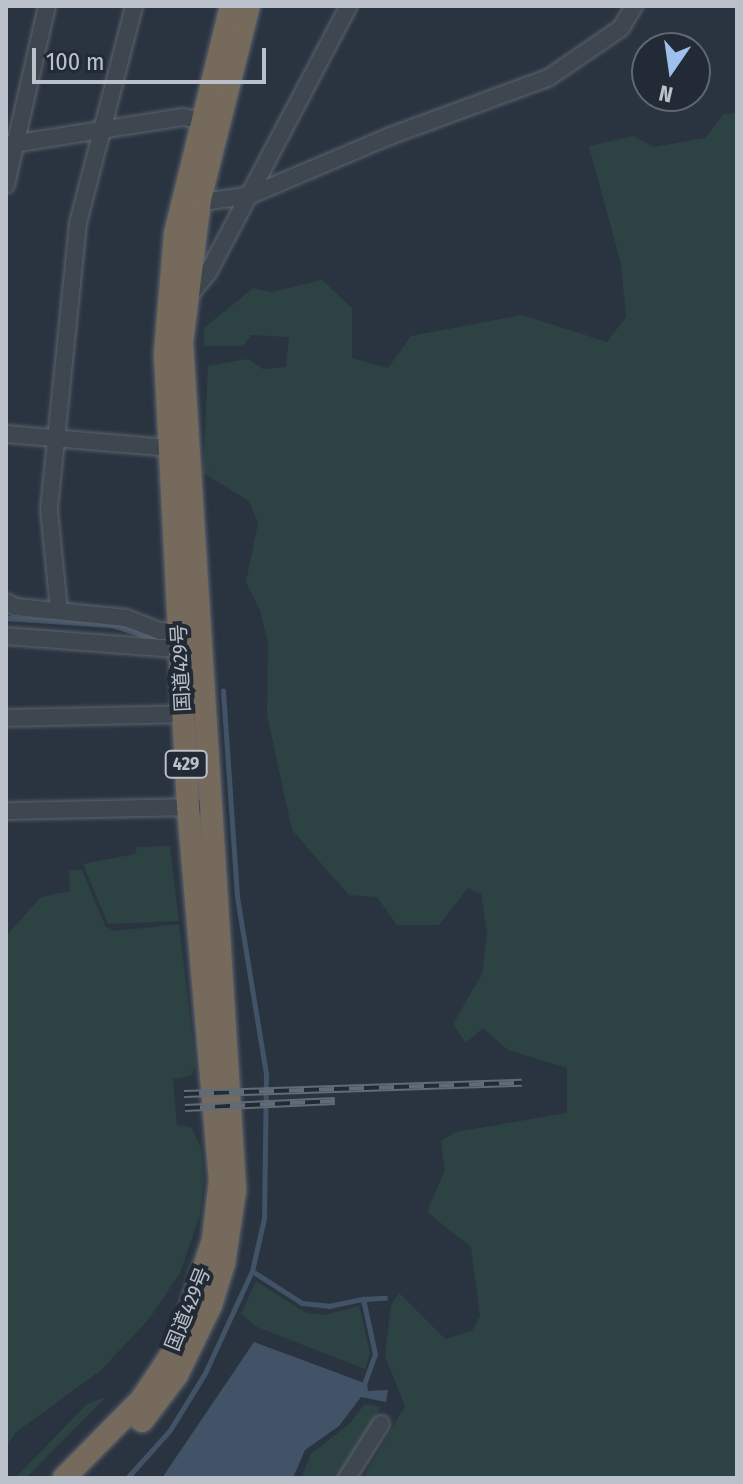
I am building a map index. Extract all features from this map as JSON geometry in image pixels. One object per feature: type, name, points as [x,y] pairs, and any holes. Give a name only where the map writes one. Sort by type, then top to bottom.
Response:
[{"type":"highway","name":"国道429号","points":[[64,1478],[141,1400],[179,1343],[213,1240],[220,1180],[178,449],[166,317],[210,122],[231,6]]},
{"type":"highway","name":"国道429号","points":[[210,122],[249,6]]},
{"type":"highway","name":"国道429号","points":[[178,449],[192,197]]},
{"type":"highway","name":"国道429号","points":[[85,1478],[151,1412],[177,1375],[211,1305],[231,1228],[236,1146],[198,807]]},
{"type":"street","points":[[6,185],[10,145],[47,6]]},
{"type":"street","points":[[59,610],[49,509],[78,223],[106,130],[134,6]]},
{"type":"street","points":[[185,300],[209,271],[349,6]]},
{"type":"street","points":[[192,197],[251,195],[390,136],[548,78],[621,28],[634,6]]},
{"type":"street","points":[[10,145],[183,117],[210,122]]},
{"type":"street","points":[[6,434],[178,449]]},
{"type":"street","points":[[6,602],[126,618],[189,641]]},
{"type":"street","points":[[6,636],[189,641]]},
{"type":"street","points":[[6,718],[192,714]]},
{"type":"street","points":[[6,811],[198,807]]},
{"type":"street","points":[[347,1478],[381,1424]]},
{"type":"green space","points":[[737,113],[737,1478],[363,1478],[405,1406],[385,1356],[391,1305],[399,1293],[445,1339],[472,1331],[480,1316],[471,1247],[427,1212],[445,1170],[441,1141],[456,1132],[567,1113],[567,1068],[508,1050],[483,1028],[466,1043],[453,1024],[482,974],[487,933],[481,894],[468,888],[439,925],[397,925],[377,897],[349,895],[292,830],[267,715],[268,643],[260,610],[246,582],[258,523],[249,501],[203,473],[208,366],[248,359],[263,369],[286,367],[289,337],[251,335],[243,346],[204,346],[204,328],[253,288],[272,292],[322,280],[352,308],[352,358],[388,368],[411,336],[522,315],[607,342],[626,317],[621,264],[589,146],[633,136],[654,147],[705,138],[724,114]]},
{"type":"green space","points":[[170,846],[179,921],[108,924],[83,864],[135,854],[137,847]]},
{"type":"green space","points":[[69,870],[82,870],[106,927],[116,931],[179,924],[196,1067],[191,1076],[173,1079],[177,1125],[191,1127],[201,1147],[204,1181],[200,1215],[180,1273],[149,1319],[101,1370],[15,1433],[6,1448],[6,936],[41,897],[70,891]]},
{"type":"green space","points":[[256,1281],[306,1313],[324,1315],[359,1306],[370,1353],[365,1369],[257,1327],[241,1314]]},
{"type":"green space","points":[[106,1397],[26,1478],[15,1478],[87,1404]]},
{"type":"green space","points":[[365,1404],[381,1407],[338,1478],[301,1478],[311,1454],[349,1424]]},
{"type":"water","points":[[254,1342],[367,1384],[368,1391],[388,1390],[386,1402],[361,1397],[339,1426],[305,1450],[293,1478],[162,1478]]},
{"type":"waterway","points":[[6,618],[112,625],[148,637]]},
{"type":"waterway","points":[[127,1478],[170,1430],[205,1373],[252,1271],[264,1218],[266,1074],[237,896],[223,690]]},
{"type":"waterway","points":[[252,1271],[302,1303],[329,1306],[363,1299],[375,1354],[363,1387]]},
{"type":"waterway","points":[[363,1299],[385,1298]]},
{"type":"railway","points":[[184,1094],[522,1083]]},
{"type":"railway","points":[[185,1108],[335,1101]]}]
